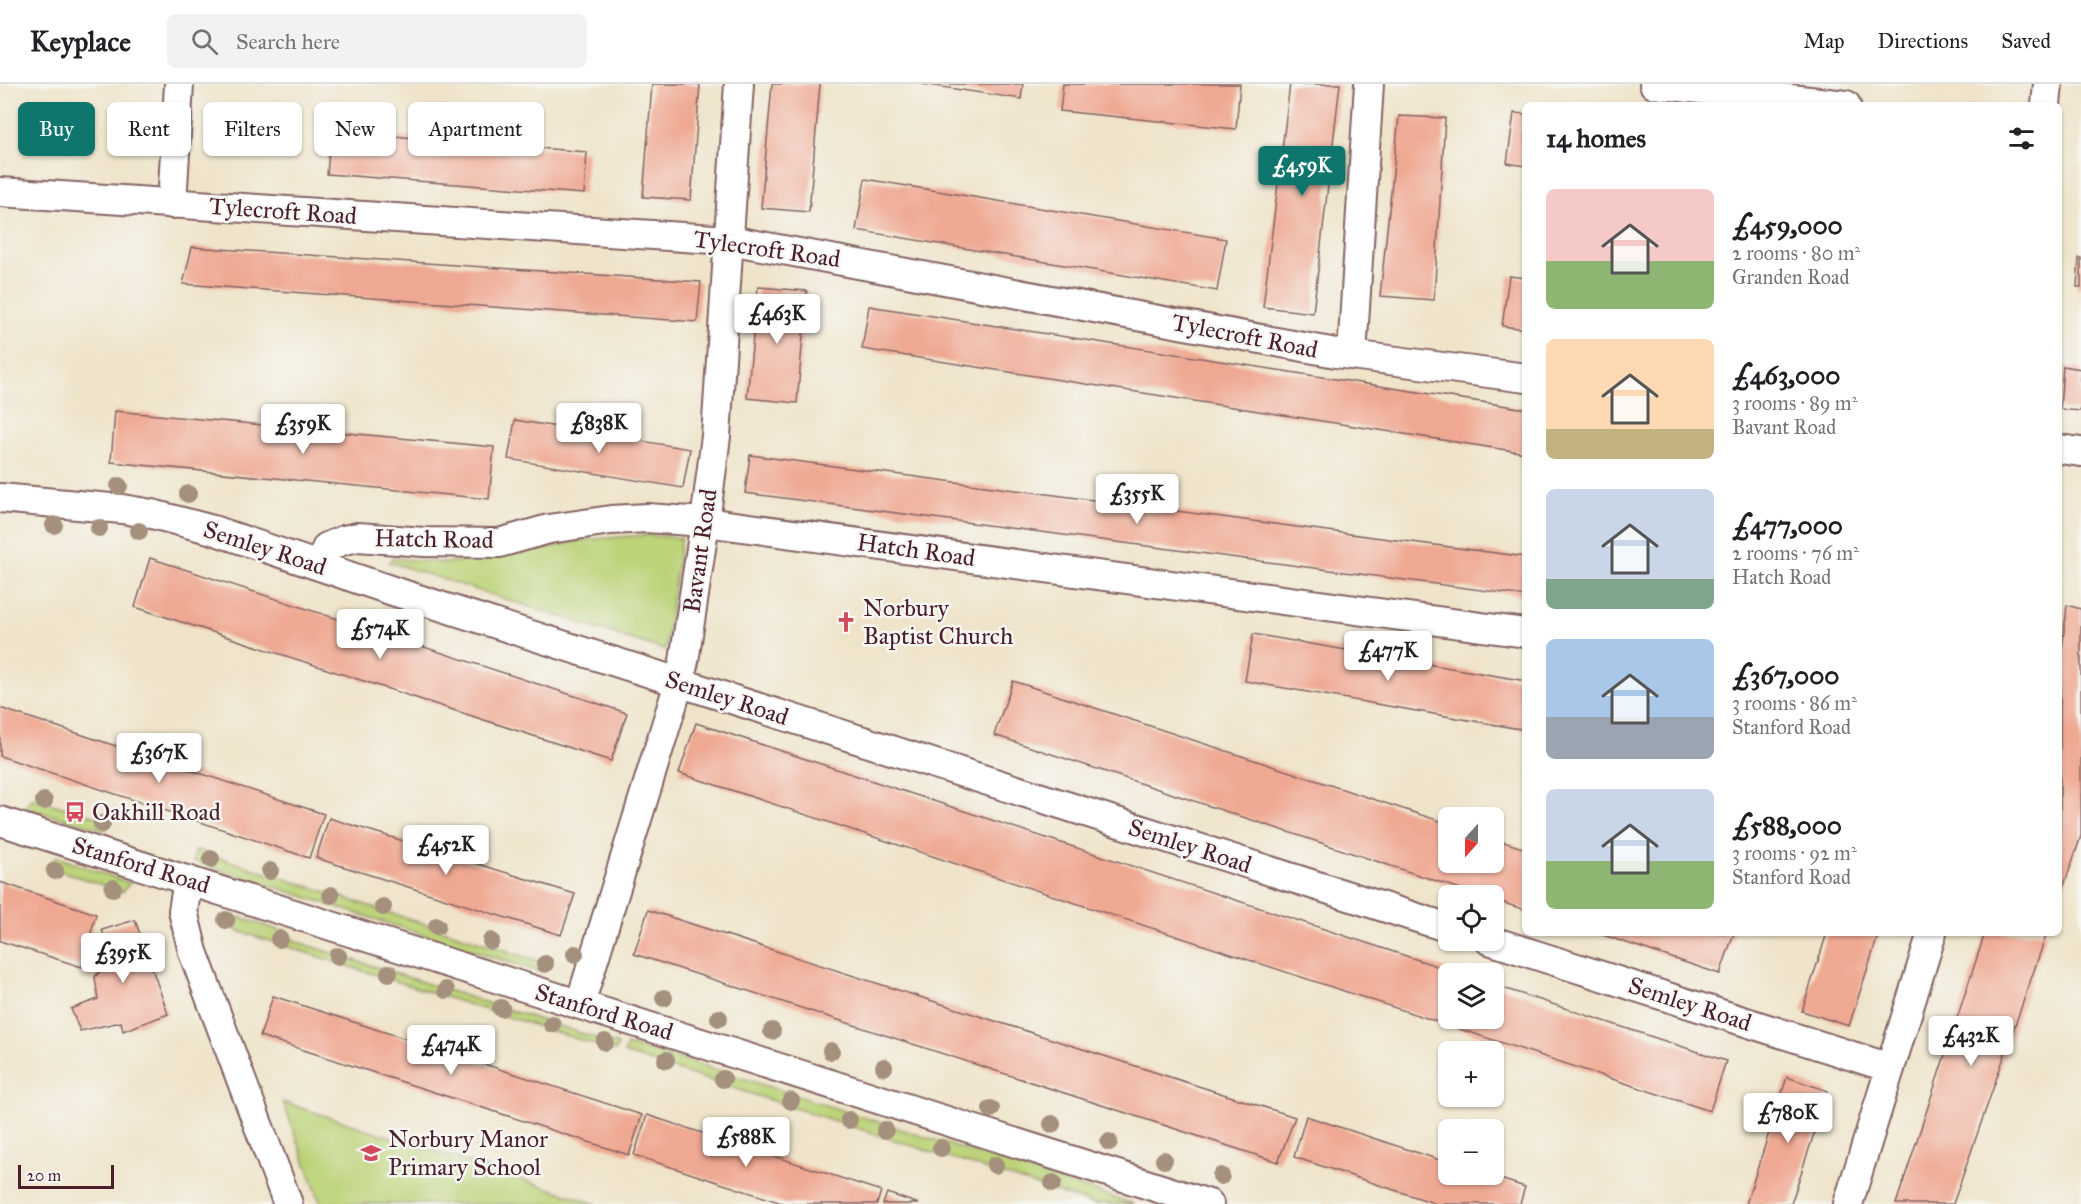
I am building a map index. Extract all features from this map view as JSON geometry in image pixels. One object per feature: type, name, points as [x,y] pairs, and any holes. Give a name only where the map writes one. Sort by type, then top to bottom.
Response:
[{"type":"street","points":[[172,204],[179,84]]},
{"type":"street","name":"Bavant Road","points":[[580,1004],[680,683],[716,436],[739,84]]},
{"type":"street","points":[[1352,355],[1369,84]]},
{"type":"street","points":[[1654,84],[1819,102]]},
{"type":"street","points":[[2046,102],[2048,84]]},
{"type":"street","name":"Tylecroft Road","points":[[0,192],[729,240],[1352,355],[1522,377]]},
{"type":"street","points":[[2062,449],[2081,452]]},
{"type":"street","name":"Semley Road","points":[[0,498],[122,509],[152,514],[213,530],[404,595],[1438,924]]},
{"type":"street","name":"Hatch Road","points":[[319,565],[327,547],[358,537],[483,544],[498,543],[577,524],[647,518],[705,522],[1522,632]]},
{"type":"street","name":"Stanford Road","points":[[0,821],[1209,1204]]},
{"type":"street","points":[[188,880],[183,911],[193,952],[288,1204]]},
{"type":"street","points":[[1848,1204],[1931,936]]},
{"type":"street","name":"Semley Road","points":[[1504,945],[1890,1068]]},
{"type":"green space","points":[[647,535],[681,538],[665,650],[389,562],[393,558],[446,563],[541,550],[581,540]]},
{"type":"green space","points":[[31,798],[111,821],[105,830],[25,808]]},
{"type":"green space","points":[[196,850],[539,961],[540,972],[193,861]]},
{"type":"green space","points":[[57,857],[130,883],[122,892],[46,866]]},
{"type":"green space","points":[[239,917],[290,934],[295,941],[618,1045],[615,1051],[235,930]]},
{"type":"green space","points":[[627,1045],[686,1060],[1134,1204],[1093,1204],[624,1053]]},
{"type":"green space","name":"Norbury Manor Primary School","points":[[283,1102],[597,1204],[321,1204]]},
{"type":"building","points":[[652,84],[700,84],[691,200],[643,197]]},
{"type":"building","points":[[772,84],[820,84],[809,212],[761,208]]},
{"type":"building","points":[[922,84],[1023,84],[1021,99]]},
{"type":"building","points":[[1063,84],[1240,84],[1236,129],[1060,111]]},
{"type":"building","points":[[1290,84],[1340,84],[1313,313],[1263,307]]},
{"type":"building","points":[[1514,113],[1522,114],[1522,165],[1507,163]]},
{"type":"building","points":[[1399,116],[1445,118],[1434,300],[1380,296]]},
{"type":"building","points":[[396,136],[408,137],[408,156],[544,156],[544,148],[587,152],[584,194],[327,174],[329,156],[396,156]]},
{"type":"building","points":[[865,179],[1226,239],[1217,291],[856,230]]},
{"type":"building","points":[[192,247],[701,282],[697,322],[183,284]]},
{"type":"building","points":[[2079,258],[2081,258],[2081,287],[2077,287]]},
{"type":"building","points":[[1509,276],[1522,278],[1522,328],[1502,326]]},
{"type":"building","points":[[758,287],[807,291],[797,403],[747,398]]},
{"type":"building","points":[[869,306],[1522,408],[1522,452],[862,349]]},
{"type":"building","points":[[2063,366],[2081,369],[2081,411],[2062,409]]},
{"type":"building","points":[[115,411],[494,447],[489,499],[111,462]]},
{"type":"building","points":[[515,420],[690,449],[683,488],[508,459]]},
{"type":"building","points":[[750,455],[1522,556],[1522,595],[745,493]]},
{"type":"building","points":[[150,558],[627,713],[611,761],[135,607]]},
{"type":"building","points":[[2067,605],[2081,609],[2081,836],[2062,891],[2062,649]]},
{"type":"building","points":[[1253,634],[1522,680],[1522,729],[1245,681]]},
{"type":"building","points":[[1013,681],[1438,820],[1438,873],[1504,873],[1504,842],[1522,848],[1522,909],[1504,903],[1504,885],[1449,885],[994,735]]},
{"type":"building","points":[[0,708],[324,814],[309,858],[0,756]]},
{"type":"building","points":[[696,723],[1438,966],[1438,1022],[679,773]]},
{"type":"building","points":[[329,818],[575,894],[561,935],[316,858]]},
{"type":"building","points":[[0,882],[96,914],[82,967],[0,941]]},
{"type":"building","points":[[648,910],[1295,1117],[1278,1162],[634,954]]},
{"type":"building","points":[[135,920],[168,1014],[123,1031],[121,1022],[80,1031],[71,1009],[98,999],[95,977],[102,969],[95,949],[106,941],[102,930]]},
{"type":"building","points":[[1606,936],[1733,936],[1720,974]]},
{"type":"building","points":[[1826,936],[1878,936],[1849,1026],[1802,1011]]},
{"type":"building","points":[[1984,936],[2046,936],[1953,1204],[1896,1204]]},
{"type":"building","points":[[1504,988],[1726,1061],[1710,1111],[1504,1043],[1504,1041],[1496,1041],[1460,1029],[1504,1029]]},
{"type":"building","points":[[273,996],[642,1115],[629,1155],[260,1036]]},
{"type":"building","points":[[1787,1077],[1828,1091],[1791,1204],[1746,1204]]},
{"type":"building","points":[[647,1115],[881,1191],[877,1204],[785,1204],[634,1155]]},
{"type":"building","points":[[1306,1116],[1438,1159],[1438,1185],[1504,1185],[1504,1180],[1525,1187],[1520,1204],[1437,1204],[1294,1157]]},
{"type":"building","points":[[887,1193],[919,1204],[883,1204]]},
{"type":"place","name":"Norbury Baptist Church","points":[[846,622]]},
{"type":"place","name":"Oakhill Road","points":[[75,812]]},
{"type":"place","name":"Norbury Manor Primary School","points":[[371,1153]]}]
